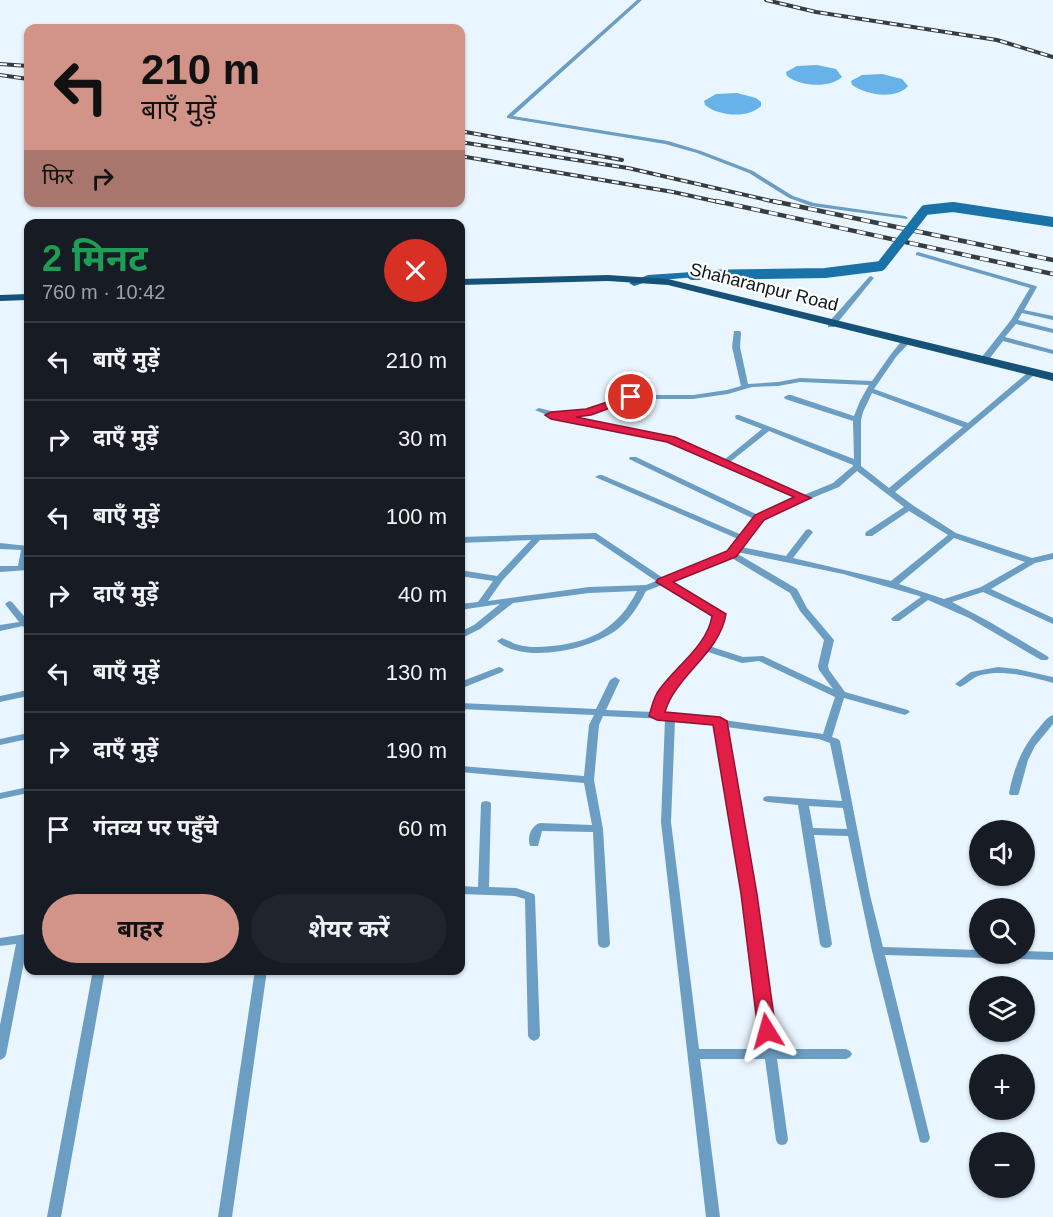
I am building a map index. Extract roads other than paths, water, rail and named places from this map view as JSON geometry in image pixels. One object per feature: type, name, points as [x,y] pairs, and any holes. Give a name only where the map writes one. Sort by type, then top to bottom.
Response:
[{"type":"main road","points":[[637,281],[692,275],[825,273],[881,266],[925,210],[936,208],[952,207],[1053,222]]},
{"type":"main road","name":"Shaharanpur Road","points":[[465,282],[599,278],[637,281],[833,324],[1053,377]]},
{"type":"main road","name":"Shaharanpur Road","points":[[465,287],[637,281]]},
{"type":"main road","points":[[0,298],[24,297]]},
{"type":"main road","points":[[0,304],[24,303]]},
{"type":"main road","name":"Shaharanpur Road","points":[[905,342],[1053,382]]},
{"type":"street","points":[[640,0],[509,117],[675,144],[751,172],[792,197],[813,205],[905,218]]},
{"type":"street","points":[[918,254],[1033,286],[1035,289],[1022,311],[984,360]]},
{"type":"street","points":[[833,324],[871,278]]},
{"type":"street","points":[[1022,311],[1053,318]]},
{"type":"street","points":[[1014,321],[1053,331]]},
{"type":"street","points":[[737,333],[736,347],[745,386]]},
{"type":"street","points":[[1001,338],[1053,352]]},
{"type":"street","points":[[734,551],[759,518],[772,510],[836,485],[857,466],[856,420],[860,406],[905,342]]},
{"type":"street","points":[[889,492],[1029,376]]},
{"type":"street","points":[[551,415],[587,412],[631,397],[693,397],[728,392],[745,386],[800,380],[872,387],[969,426]]},
{"type":"street","points":[[788,397],[856,420]]},
{"type":"street","points":[[539,410],[586,424],[663,437],[726,462],[804,498]]},
{"type":"street","points":[[739,417],[857,466],[909,507],[953,535],[1032,561]]},
{"type":"street","points":[[726,462],[768,428]]},
{"type":"street","points":[[633,459],[759,518]]},
{"type":"street","points":[[599,477],[742,538]]},
{"type":"street","points":[[869,534],[909,507]]},
{"type":"street","points":[[788,559],[809,532]]},
{"type":"street","points":[[893,584],[953,535]]},
{"type":"street","points":[[465,540],[596,536],[663,582],[719,614],[718,624],[663,695],[657,716]]},
{"type":"street","points":[[482,603],[499,579],[537,539]]},
{"type":"street","points":[[0,546],[24,548]]},
{"type":"street","points":[[734,551],[794,591],[803,609],[829,640],[823,652],[823,667],[841,695]]},
{"type":"street","points":[[465,606],[589,590],[642,589],[734,551],[788,559],[893,584],[944,602],[1044,658]]},
{"type":"street","points":[[944,602],[984,590],[1032,561],[1053,556]]},
{"type":"street","points":[[0,569],[24,568]]},
{"type":"street","points":[[465,574],[499,579]]},
{"type":"street","points":[[502,641],[523,650],[581,645],[603,635],[618,624],[642,589]]},
{"type":"street","points":[[984,590],[1053,621]]},
{"type":"street","points":[[896,619],[926,597]]},
{"type":"street","points":[[465,633],[477,627],[512,599]]},
{"type":"street","points":[[9,604],[24,622]]},
{"type":"street","points":[[0,628],[24,625]]},
{"type":"street","points":[[702,647],[742,660],[760,658],[841,695],[905,712]]},
{"type":"street","points":[[465,684],[498,670]]},
{"type":"street","points":[[960,684],[972,675],[986,671],[1024,674],[1053,680]]},
{"type":"street","points":[[604,944],[598,829],[589,780],[592,739],[598,713],[615,680]]},
{"type":"street","points":[[0,699],[24,694]]},
{"type":"street","points":[[827,737],[841,695]]},
{"type":"street","points":[[465,706],[670,716],[827,737],[837,743],[878,951],[924,1138]]},
{"type":"street","points":[[670,716],[666,822],[713,1217]]},
{"type":"street","points":[[1014,793],[1019,762],[1032,740],[1053,718]]},
{"type":"street","points":[[720,721],[749,894],[782,1140]]},
{"type":"street","points":[[0,742],[24,737]]},
{"type":"street","points":[[465,769],[589,780]]},
{"type":"street","points":[[0,796],[24,791]]},
{"type":"street","points":[[768,799],[848,805]]},
{"type":"street","points":[[802,801],[826,944]]},
{"type":"street","points":[[483,891],[486,804]]},
{"type":"street","points":[[534,843],[536,830],[540,827],[598,829]]},
{"type":"street","points":[[808,831],[853,833]]},
{"type":"street","points":[[465,890],[523,893],[532,901],[534,1036]]},
{"type":"street","points":[[0,942],[24,938]]},
{"type":"street","points":[[0,1055],[24,947]]},
{"type":"street","points":[[878,951],[1053,956]]},
{"type":"street","points":[[54,1217],[98,975]]},
{"type":"street","points":[[225,1217],[260,975]]},
{"type":"street","points":[[693,1054],[846,1054]]},
{"type":"water","points":[[817,65],[836,69],[842,77],[830,83],[814,85],[799,82],[787,76],[786,72],[797,66]]},
{"type":"water","points":[[882,74],[902,79],[908,86],[896,93],[881,94],[865,91],[852,85],[851,81],[862,75]]},
{"type":"water","points":[[737,93],[756,98],[761,102],[761,106],[749,113],[733,115],[717,112],[705,105],[704,101],[716,94]]},
{"type":"railway","points":[[766,0],[816,12],[997,40],[1053,57]]},
{"type":"railway","points":[[0,64],[24,66]]},
{"type":"railway","points":[[0,75],[24,78]]},
{"type":"railway","points":[[465,132],[622,160]]},
{"type":"railway","points":[[465,143],[628,168],[780,203]]},
{"type":"railway","points":[[465,157],[673,192],[723,203]]},
{"type":"railway","points":[[716,201],[1053,274]]},
{"type":"railway","points":[[773,201],[1053,260]]}]
